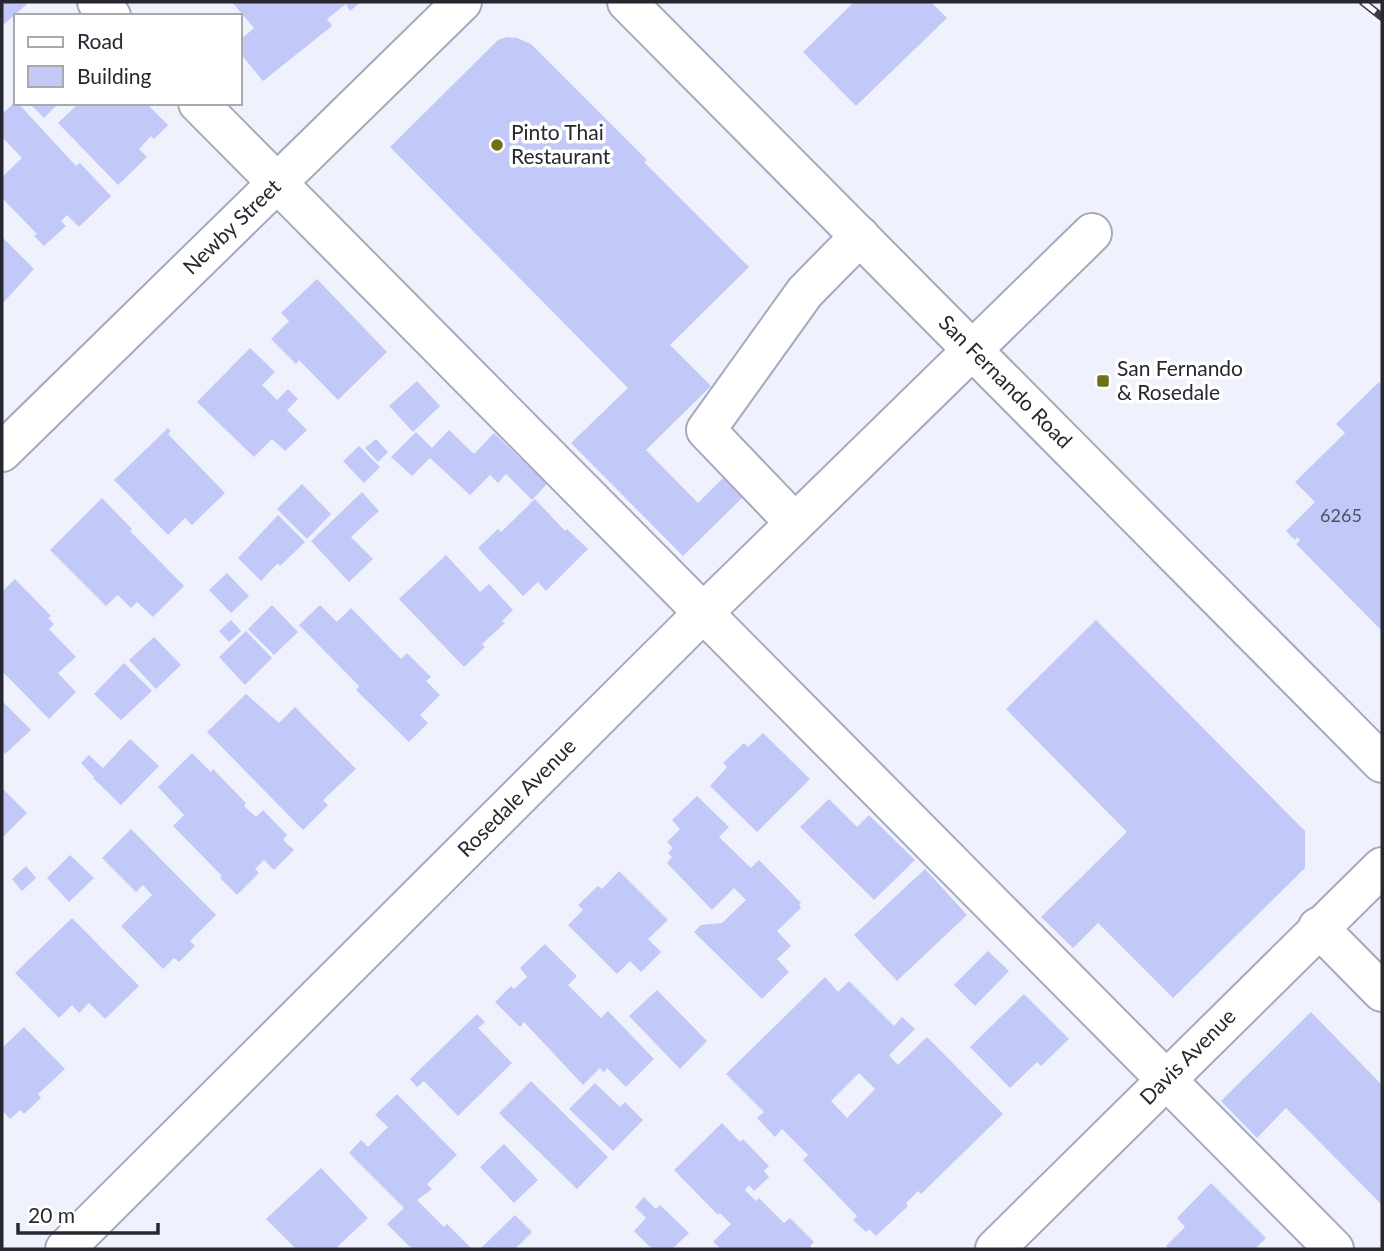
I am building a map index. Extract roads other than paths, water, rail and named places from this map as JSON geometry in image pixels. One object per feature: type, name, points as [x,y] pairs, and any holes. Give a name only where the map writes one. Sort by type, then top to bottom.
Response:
[{"type":"street","name":"Newby Street","points":[[2,452],[462,2]]},
{"type":"street","name":"San Fernando Road","points":[[627,2],[1382,763]]},
{"type":"street","points":[[200,105],[1334,1249]]},
{"type":"street","name":"Rosedale Avenue","points":[[65,1249],[704,612],[1093,233]]},
{"type":"street","points":[[795,523],[706,429],[806,292],[860,236]]},
{"type":"street","name":"Davis Avenue","points":[[995,1249],[1318,927],[1382,867]]},
{"type":"street","points":[[1318,927],[1382,992]]},
{"type":"railway","points":[[1363,2],[1382,17]]},
{"type":"place","name":"Pinto Thai Restaurant","points":[[497,145]]},
{"type":"place","name":"San Fernando & Rosedale","points":[[1103,381]]}]
